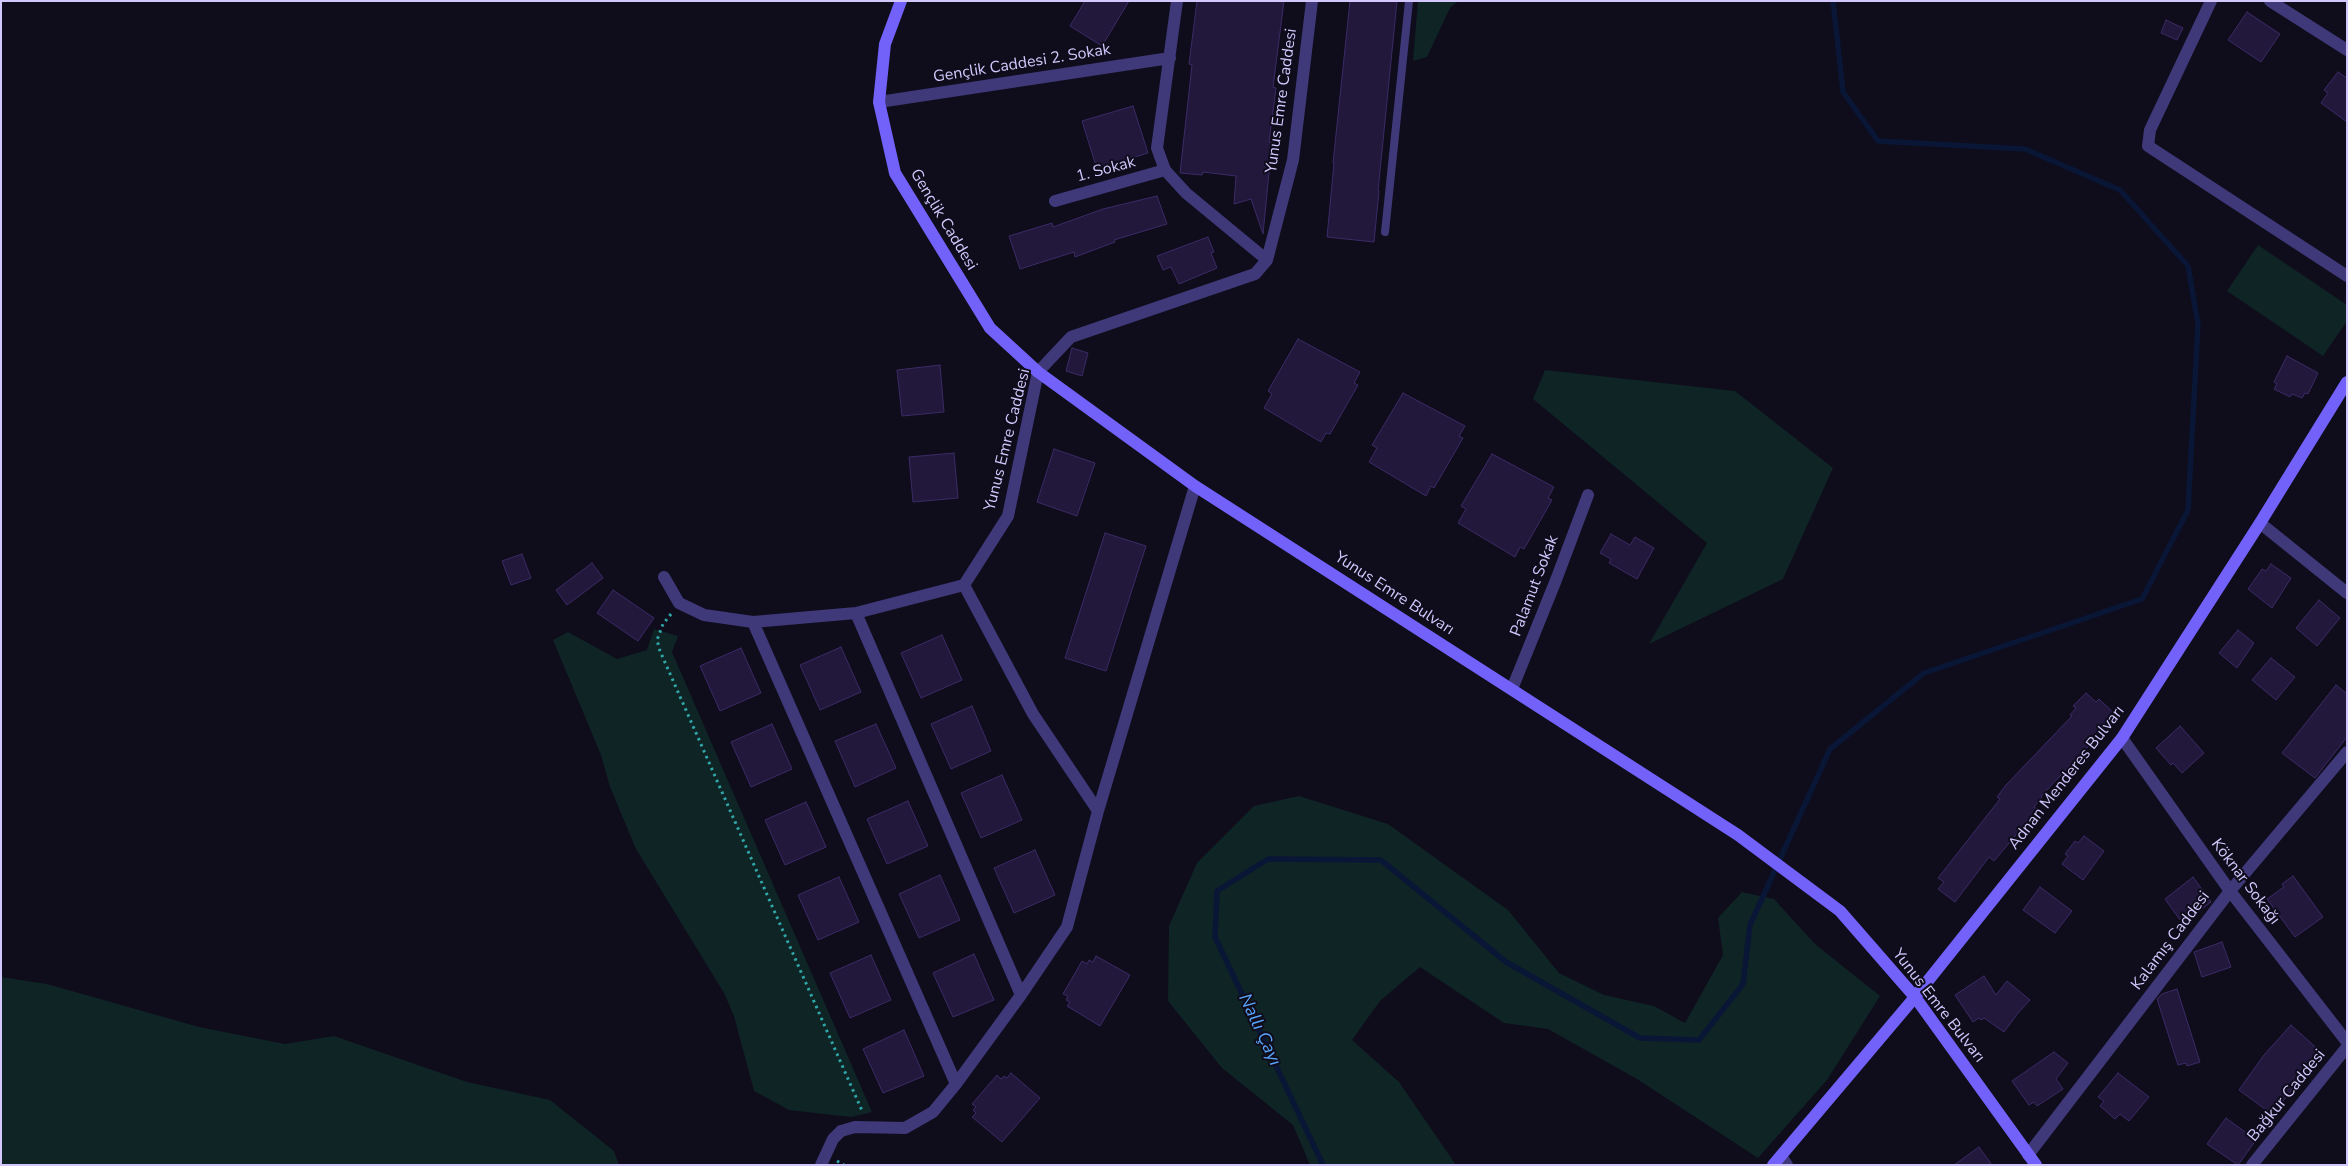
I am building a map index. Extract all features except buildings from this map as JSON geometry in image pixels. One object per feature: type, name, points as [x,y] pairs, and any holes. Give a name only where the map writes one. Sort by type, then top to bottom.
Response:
[{"type":"street","name":"Gençlik Caddesi","points":[[901,1],[885,44],[879,102],[895,173],[990,328],[1038,372]]},
{"type":"street","points":[[1177,1],[1157,148],[1165,170],[1186,193],[1267,260]]},
{"type":"street","name":"Yunus Emre Caddesi","points":[[964,585],[1008,516],[1038,372],[1071,337],[1255,274],[1267,260],[1293,160],[1312,1]]},
{"type":"street","points":[[2211,1],[2150,130],[2148,146],[2347,276]]},
{"type":"street","points":[[2270,1],[2347,50]]},
{"type":"street","name":"Gençlik Caddesi 2. Sokak","points":[[879,102],[1170,58]]},
{"type":"street","name":"1. Sokak","points":[[1055,200],[1165,170]]},
{"type":"street","name":"Yunus Emre Bulvarı","points":[[1038,372],[1196,486],[1738,835],[1840,911],[1915,997],[2032,1160]]},
{"type":"street","name":"Adnan Menderes Bulvarı","points":[[1780,1162],[2122,738],[2260,523],[2347,382]]},
{"type":"street","points":[[821,1165],[833,1140],[841,1131],[855,1127],[905,1128],[933,1112],[956,1084],[1021,995],[1067,927],[1098,811],[1196,486]]},
{"type":"street","name":"Palamut Sokak","points":[[1512,689],[1588,495]]},
{"type":"street","points":[[2260,523],[2347,593]]},
{"type":"street","points":[[664,577],[679,603],[704,615],[753,622],[856,613],[964,585],[1033,714],[1098,811]]},
{"type":"street","points":[[856,613],[1021,995]]},
{"type":"street","points":[[753,622],[956,1084]]},
{"type":"street","name":"Köknar Sokağı","points":[[2122,738],[2230,890],[2347,1042]]},
{"type":"street","name":"Kalamış Caddesi","points":[[2032,1160],[2230,890],[2347,752]]},
{"type":"street","name":"Bağkur Caddesi","points":[[2252,1165],[2347,1047]]},
{"type":"lane","points":[[1385,232],[1408,1]]},
{"type":"path","points":[[679,603],[663,624],[657,640],[660,651],[869,1128]]},
{"type":"green space","points":[[1418,1],[1458,1],[1450,8],[1427,57],[1413,61]]},
{"type":"green space","points":[[2258,245],[2347,305],[2347,321],[2323,356],[2227,291]]},
{"type":"green space","points":[[1545,370],[1735,391],[1833,468],[1783,579],[1649,644],[1707,543],[1533,399]]},
{"type":"green space","points":[[654,629],[678,636],[672,652],[872,1112],[851,1117],[789,1110],[754,1091],[734,1016],[724,993],[636,849],[610,787],[601,755],[553,640],[568,632],[617,659],[647,650]]},
{"type":"green space","points":[[1299,796],[1388,824],[1508,910],[1559,973],[1604,995],[1654,1006],[1685,1023],[1723,955],[1718,918],[1742,892],[1774,899],[1815,944],[1880,996],[1827,1080],[1758,1158],[1637,1079],[1548,1029],[1504,1023],[1420,967],[1380,1001],[1352,1040],[1399,1082],[1456,1165],[1310,1165],[1293,1125],[1222,1068],[1168,1001],[1169,926],[1197,863],[1254,806]]},
{"type":"green space","points":[[1,977],[47,984],[199,1027],[285,1044],[334,1036],[467,1082],[550,1100],[614,1151],[619,1165],[1,1165]]},
{"type":"waterway","name":"Nallı Çayı","points":[[1323,1165],[1215,937],[1217,891],[1268,859],[1381,860],[1506,962],[1640,1038],[1699,1040],[1743,984],[1750,925],[1830,749],[1924,673],[2142,599],[2188,510],[2198,324],[2188,266],[2120,190],[2025,149],[1878,141],[1843,92],[1833,1]]}]
